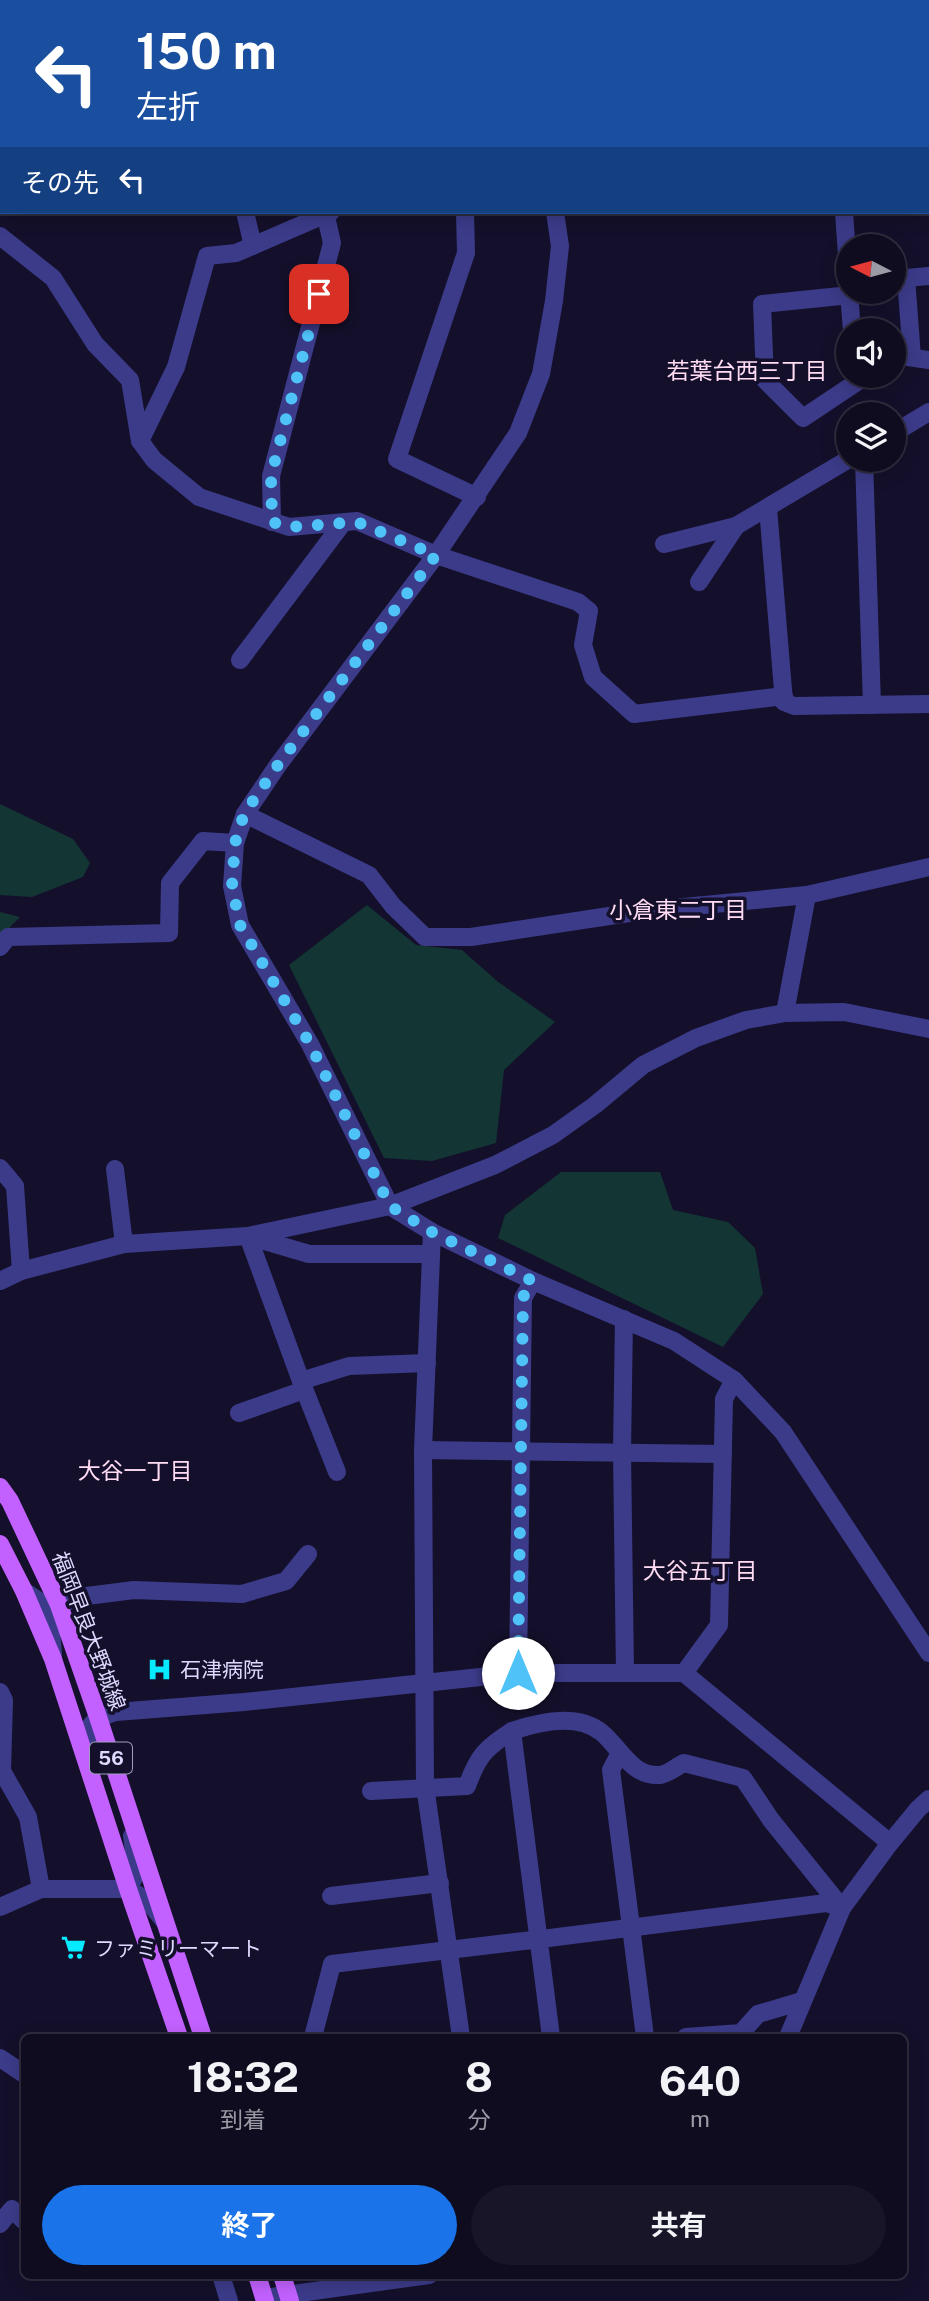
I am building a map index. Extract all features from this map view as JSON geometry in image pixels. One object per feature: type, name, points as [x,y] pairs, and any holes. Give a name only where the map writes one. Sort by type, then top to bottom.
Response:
[{"type":"main road","name":"福岡早良大野城線","points":[[0,1487],[10,1501],[59,1605],[202,2034]]},
{"type":"main road","name":"福岡早良大野城線","points":[[0,1544],[53,1658],[178,2034]]},
{"type":"main road","points":[[258,2279],[265,2299]]},
{"type":"main road","points":[[283,2279],[289,2297]]},
{"type":"street","points":[[245,214],[253,246]]},
{"type":"street","points":[[140,441],[176,367],[207,256],[236,253],[325,214]]},
{"type":"street","points":[[272,522],[271,476],[332,243],[327,214]]},
{"type":"street","points":[[464,214],[466,253],[397,459],[477,497]]},
{"type":"street","points":[[555,214],[560,246],[554,301],[541,374],[518,433],[436,555],[244,814],[235,843],[232,886],[240,925],[310,1044],[390,1206],[432,1232],[533,1281],[674,1341],[734,1380],[783,1432],[929,1653]]},
{"type":"street","points":[[844,214],[845,234]]},
{"type":"street","points":[[0,236],[53,278],[95,344],[130,380],[140,441],[154,460],[200,497],[289,527],[357,522],[436,555],[578,602],[589,611],[583,645],[593,677],[634,714],[784,696]]},
{"type":"street","points":[[905,318],[906,278],[929,276]]},
{"type":"street","points":[[836,292],[762,304],[765,380],[803,418],[848,388]]},
{"type":"street","points":[[906,426],[929,412]]},
{"type":"street","points":[[664,544],[736,526],[836,468]]},
{"type":"street","points":[[864,472],[872,705]]},
{"type":"street","points":[[768,508],[784,702],[794,706],[929,704]]},
{"type":"street","points":[[240,660],[342,524]]},
{"type":"street","points":[[699,582],[736,526]]},
{"type":"street","points":[[244,814],[369,875],[393,906],[425,937],[471,937],[642,911],[807,895],[929,867]]},
{"type":"street","points":[[0,947],[8,937],[169,933],[170,883],[203,841],[235,843]]},
{"type":"street","points":[[785,1013],[807,895]]},
{"type":"street","points":[[0,1281],[21,1271],[124,1244],[248,1236],[390,1206],[495,1165],[552,1135],[643,1065],[696,1038],[746,1020],[785,1013],[844,1012],[929,1029]]},
{"type":"street","points":[[0,1168],[15,1186],[21,1271]]},
{"type":"street","points":[[115,1169],[124,1244]]},
{"type":"street","points":[[432,1232],[423,1450],[425,1787],[461,2034]]},
{"type":"street","points":[[248,1236],[309,1254],[431,1254]]},
{"type":"street","points":[[248,1236],[337,1472]]},
{"type":"street","points":[[518,1673],[523,1297],[533,1281]]},
{"type":"street","points":[[624,1319],[622,1452],[625,1673]]},
{"type":"street","points":[[239,1413],[349,1366],[427,1363]]},
{"type":"street","points":[[684,1673],[719,1625],[724,1399],[734,1380]]},
{"type":"street","points":[[423,1450],[723,1454]]},
{"type":"street","points":[[24,1591],[42,1603],[59,1605],[79,1597],[134,1590],[242,1594],[286,1581],[308,1554]]},
{"type":"street","points":[[53,1658],[50,1617],[59,1605]]},
{"type":"street","points":[[67,1703],[83,1715],[98,1717],[116,1712],[244,1702],[518,1673],[684,1673],[890,1843]]},
{"type":"street","points":[[0,1692],[4,1700],[2,1771],[28,1817],[41,1889]]},
{"type":"street","points":[[91,1776],[87,1737],[89,1725],[98,1717]]},
{"type":"street","points":[[371,1791],[467,1786],[474,1768],[489,1745],[528,1725],[572,1720],[600,1731],[628,1763],[645,1773],[662,1775],[684,1763],[743,1778],[771,1820],[842,1908]]},
{"type":"street","points":[[512,1731],[551,2034]]},
{"type":"street","points":[[620,1753],[611,1770],[645,2034]]},
{"type":"street","points":[[789,2034],[842,1908],[890,1843],[918,1808],[929,1799]]},
{"type":"street","points":[[128,1809],[137,1872],[128,1889]]},
{"type":"street","points":[[331,1896],[440,1883]]},
{"type":"street","points":[[0,1907],[41,1889],[128,1889],[146,1900],[165,1922]]},
{"type":"street","points":[[314,2034],[332,1964],[826,1903],[842,1908]]},
{"type":"street","points":[[727,2034],[741,2033],[758,2014],[802,2001]]},
{"type":"street","points":[[0,2058],[21,2072]]},
{"type":"street","points":[[0,2224],[12,2209]]},
{"type":"street","points":[[222,2279],[229,2301]]},
{"type":"street","points":[[265,2299],[404,2279]]},
{"type":"green space","points":[[0,804],[73,839],[90,863],[83,877],[32,897],[0,895]]},
{"type":"green space","points":[[367,905],[416,945],[462,950],[497,981],[555,1022],[504,1070],[496,1143],[432,1161],[384,1158],[289,965]]},
{"type":"green space","points":[[0,912],[20,917],[0,937]]},
{"type":"green space","points":[[561,1172],[660,1172],[673,1210],[728,1222],[755,1248],[763,1294],[723,1347],[498,1238],[505,1215]]},
{"type":"place","name":"石津病院","points":[[160,1669]]},
{"type":"place","name":"ファミリーマート","points":[[74,1948]]},
{"type":"district","name":"若葉台西三丁目","points":[[747,370]]},
{"type":"district","name":"小倉東二丁目","points":[[678,909]]},
{"type":"district","name":"大谷一丁目","points":[[135,1470]]},
{"type":"district","name":"大谷五丁目","points":[[700,1570]]},
{"type":"route","points":[[319,294],[271,476],[272,522],[289,527],[357,522],[436,555],[244,814],[235,843],[232,886],[240,925],[310,1044],[390,1206],[432,1232],[533,1281],[523,1297],[518,1673]]}]
